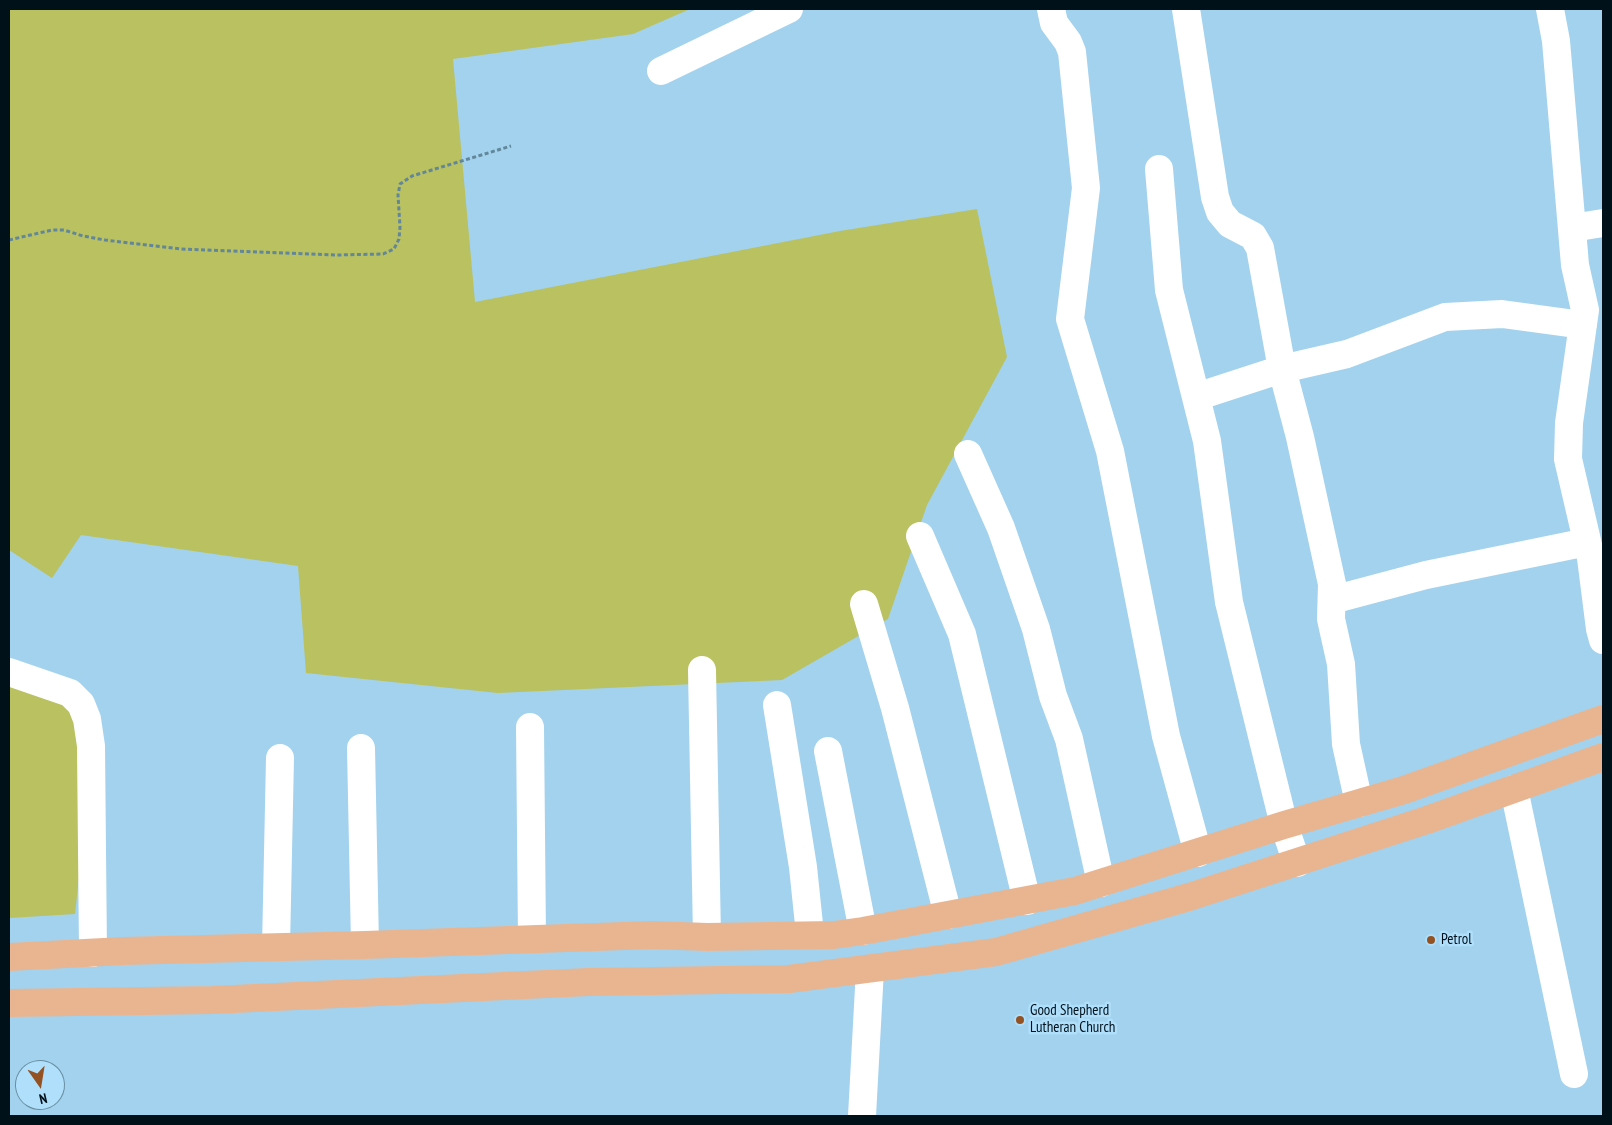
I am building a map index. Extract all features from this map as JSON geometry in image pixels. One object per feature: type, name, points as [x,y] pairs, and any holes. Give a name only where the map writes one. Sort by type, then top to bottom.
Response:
[{"type":"main road","points":[[9,957],[653,935],[708,937],[834,935],[863,931],[1075,892],[1284,825],[1404,790],[1603,720]]},
{"type":"main road","points":[[9,1003],[213,1000],[588,982],[789,979],[996,952],[1189,897],[1427,820],[1603,757]]},
{"type":"street","points":[[662,72],[789,9]]},
{"type":"street","points":[[1051,9],[1054,23],[1068,42],[1072,52],[1086,188],[1070,320],[1110,451],[1166,736],[1198,853]]},
{"type":"street","points":[[1186,9],[1215,197],[1220,212],[1230,224],[1253,236],[1260,248],[1282,369],[1300,437],[1332,584],[1331,619],[1341,664],[1346,744],[1358,803]]},
{"type":"street","points":[[1550,9],[1556,41],[1575,265],[1585,310],[1569,423],[1568,459],[1591,558],[1603,640]]},
{"type":"street","points":[[1159,168],[1169,290],[1207,441],[1229,602],[1284,825],[1297,862]]},
{"type":"street","points":[[1572,228],[1603,223]]},
{"type":"street","points":[[1196,397],[1282,369],[1348,354],[1445,317],[1502,314],[1583,325]]},
{"type":"street","points":[[968,454],[1002,528],[1036,629],[1053,696],[1069,739],[1101,883]]},
{"type":"street","points":[[920,536],[962,634],[1027,901]]},
{"type":"street","points":[[1332,600],[1426,575],[1587,542]]},
{"type":"street","points":[[864,604],[894,708],[948,915]]},
{"type":"street","points":[[702,670],[708,937]]},
{"type":"street","points":[[9,672],[70,693],[81,704],[87,718],[91,746],[93,953]]},
{"type":"street","points":[[777,705],[803,867],[810,934]]},
{"type":"street","points":[[530,727],[532,939]]},
{"type":"street","points":[[361,748],[365,945]]},
{"type":"street","points":[[828,751],[863,931]]},
{"type":"street","points":[[276,947],[280,758]]},
{"type":"street","points":[[1514,789],[1574,1074]]},
{"type":"street","points":[[862,1116],[870,969]]},
{"type":"path","points":[[9,240],[52,230],[64,230],[105,240],[181,249],[337,255],[384,254],[394,249],[399,239],[398,195],[400,184],[412,176],[511,146]]},
{"type":"green space","points":[[9,9],[690,9],[633,34],[453,59],[475,302],[840,231],[977,209],[1007,357],[927,505],[888,619],[782,680],[498,693],[306,673],[298,566],[81,535],[52,578],[9,550]]},
{"type":"green space","points":[[9,679],[97,713],[75,914],[9,918]]},
{"type":"place","name":"Petrol","points":[[1431,940]]},
{"type":"place","name":"Good Shepherd Lutheran Church","points":[[1020,1020]]}]
